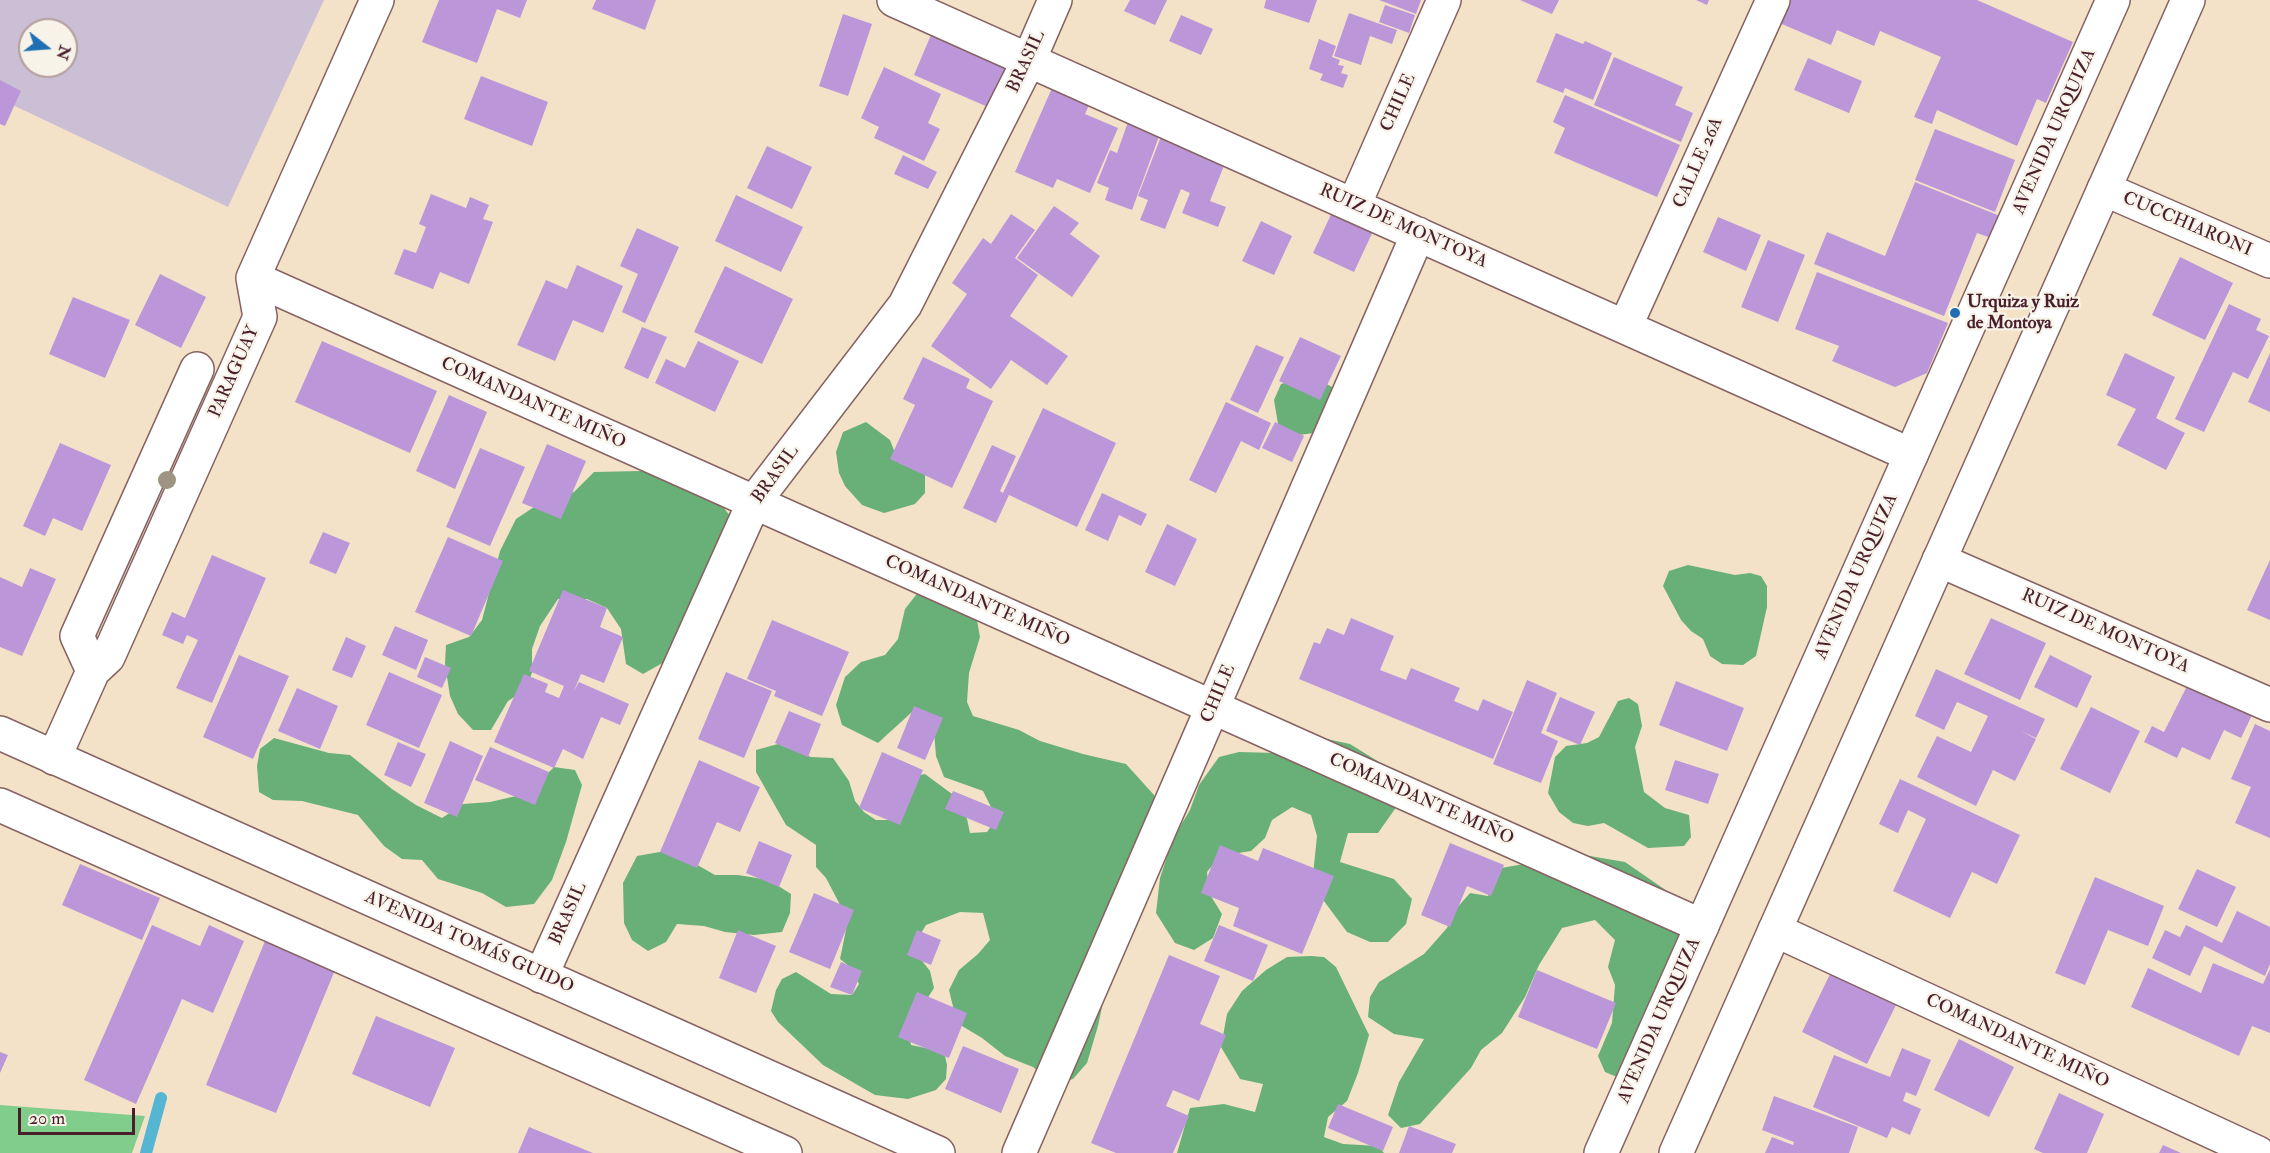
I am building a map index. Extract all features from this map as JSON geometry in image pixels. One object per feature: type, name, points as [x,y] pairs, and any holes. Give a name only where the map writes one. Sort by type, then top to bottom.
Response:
[{"type":"street","points":[[253,278],[377,0]]},
{"type":"street","name":"RUIZ DE MONTOYA","points":[[894,0],[1911,455]]},
{"type":"street","name":"BRASIL","points":[[541,976],[754,502],[905,305],[1029,60],[1055,0]]},
{"type":"street","name":"CHILE","points":[[1354,205],[1444,0]]},
{"type":"street","name":"CALLE 26A","points":[[1625,327],[1773,0]]},
{"type":"street","name":"AVENIDA URQUIZA","points":[[1601,1153],[2114,0]]},
{"type":"street","points":[[1676,1153],[2188,0]]},
{"type":"street","name":"CUCCHIARONI","points":[[2104,189],[2270,261]]},
{"type":"street","name":"CHILE","points":[[1019,1153],[1418,234]]},
{"type":"street","name":"COMANDANTE MIÑO","points":[[253,278],[1702,926]]},
{"type":"street","name":"PARAGUAY","points":[[54,758],[93,671],[108,657],[260,317],[253,278]]},
{"type":"street","name":"PARAGUAY","points":[[93,671],[77,636],[196,369]]},
{"type":"street","name":"RUIZ DE MONTOYA","points":[[1939,560],[2270,705]]},
{"type":"street","name":"AVENIDA TOMÁS GUIDO","points":[[0,733],[938,1153]]},
{"type":"street","points":[[0,805],[785,1153]]},
{"type":"street","name":"COMANDANTE MIÑO","points":[[1775,930],[2258,1153]]},
{"type":"shaded area","points":[[0,0],[324,0],[228,207],[0,99]]},
{"type":"green space","points":[[1299,379],[1317,379],[1336,389],[1329,431],[1299,435],[1278,424],[1274,400],[1281,384]]},
{"type":"green space","points":[[866,422],[890,440],[899,463],[925,473],[925,493],[915,504],[884,513],[862,505],[845,486],[839,473],[836,452],[843,432]]},
{"type":"green space","points":[[640,471],[678,475],[711,491],[743,533],[666,661],[643,674],[626,664],[621,629],[607,608],[587,599],[558,599],[540,626],[532,649],[532,673],[525,690],[508,701],[491,730],[473,730],[458,714],[450,696],[445,664],[446,645],[469,637],[482,620],[500,551],[516,519],[540,503],[574,492],[594,472]]},
{"type":"green space","points":[[1688,565],[1735,575],[1750,573],[1761,576],[1767,586],[1767,607],[1756,656],[1743,665],[1722,664],[1710,656],[1703,639],[1681,620],[1663,586],[1669,571]]},
{"type":"green space","points":[[919,591],[975,609],[980,637],[969,673],[967,702],[973,716],[1019,730],[1040,741],[1126,764],[1154,795],[1159,828],[1107,983],[1087,1063],[1073,1079],[1054,1084],[1033,1067],[1005,1056],[982,1038],[957,1023],[949,990],[959,970],[990,940],[983,913],[960,912],[926,925],[912,948],[930,971],[934,988],[908,1029],[911,1045],[935,1050],[945,1056],[946,1079],[936,1090],[908,1099],[875,1095],[823,1065],[778,1022],[771,1011],[776,990],[782,979],[796,972],[831,994],[852,995],[859,984],[850,967],[840,959],[848,920],[826,878],[816,867],[816,845],[786,825],[756,772],[756,750],[778,744],[811,757],[833,758],[849,781],[855,801],[864,812],[876,820],[891,820],[905,778],[925,774],[952,794],[967,819],[970,833],[987,832],[992,825],[995,815],[983,791],[944,777],[936,756],[934,732],[912,712],[878,743],[842,725],[836,705],[845,677],[861,662],[885,655],[898,639],[905,609]]},
{"type":"green space","points":[[1629,698],[1638,704],[1642,726],[1635,747],[1644,792],[1665,808],[1689,815],[1691,837],[1684,846],[1648,848],[1604,823],[1588,826],[1573,823],[1559,812],[1548,793],[1555,757],[1566,746],[1587,743],[1599,737],[1618,701]]},
{"type":"green space","points":[[274,738],[329,753],[350,755],[392,789],[442,818],[463,804],[490,802],[538,791],[547,774],[554,767],[575,770],[582,785],[566,842],[552,880],[534,904],[506,907],[482,893],[438,879],[422,860],[402,859],[384,846],[358,815],[302,801],[273,800],[259,792],[257,766],[260,749]]},
{"type":"green space","points":[[1327,739],[1350,744],[1392,770],[1397,806],[1378,833],[1348,833],[1340,862],[1394,879],[1412,899],[1406,924],[1388,942],[1370,942],[1347,932],[1312,885],[1317,836],[1311,815],[1292,807],[1272,820],[1265,838],[1251,851],[1220,856],[1207,872],[1209,893],[1222,914],[1213,938],[1194,950],[1175,943],[1156,913],[1160,878],[1173,838],[1190,810],[1199,785],[1219,757],[1239,752],[1277,753]]},
{"type":"green space","points":[[671,850],[715,875],[738,875],[769,880],[791,894],[790,913],[782,932],[754,935],[725,932],[704,926],[677,924],[666,942],[648,951],[632,940],[624,923],[623,883],[637,856]]},
{"type":"green space","points":[[1584,855],[1625,862],[1667,891],[1681,936],[1631,1075],[1617,1077],[1605,1072],[1598,1056],[1612,1023],[1615,985],[1608,967],[1615,940],[1595,920],[1562,928],[1539,965],[1525,997],[1502,1033],[1481,1050],[1471,1068],[1420,1124],[1401,1128],[1388,1115],[1399,1082],[1424,1039],[1394,1034],[1368,1017],[1370,997],[1379,982],[1424,954],[1447,928],[1455,910],[1470,893],[1488,896],[1501,868],[1524,864],[1552,866]]},
{"type":"green space","points":[[1287,957],[1324,957],[1336,967],[1369,1035],[1347,1101],[1328,1117],[1324,1137],[1343,1144],[1378,1146],[1384,1153],[1177,1153],[1190,1108],[1224,1104],[1255,1112],[1263,1084],[1240,1079],[1221,1047],[1227,1014],[1242,991],[1266,970]]},
{"type":"green space","points":[[0,1105],[145,1116],[132,1153],[0,1153]]},
{"type":"building","points":[[439,0],[527,0],[520,18],[497,9],[477,63],[422,42]]},
{"type":"building","points":[[596,0],[656,0],[645,30],[592,9]]},
{"type":"building","points":[[1130,0],[1167,0],[1155,25],[1124,11]]},
{"type":"building","points":[[1266,0],[1317,0],[1309,23],[1264,8]]},
{"type":"building","points":[[1379,0],[1421,0],[1416,14]]},
{"type":"building","points":[[1520,0],[1559,0],[1552,14]]},
{"type":"building","points":[[1696,0],[1709,0],[1707,5]]},
{"type":"building","points":[[1786,0],[1977,0],[2073,42],[2046,103],[2037,99],[2017,146],[1937,110],[1932,124],[1914,117],[1941,57],[1880,31],[1874,46],[1837,30],[1831,45],[1777,22]]},
{"type":"building","points":[[1385,5],[1415,15],[1409,33],[1379,22]]},
{"type":"building","points":[[1349,13],[1397,30],[1392,44],[1370,36],[1361,65],[1334,56]]},
{"type":"building","points":[[843,14],[872,24],[848,96],[819,86]]},
{"type":"building","points":[[1181,15],[1213,29],[1201,55],[1169,41]]},
{"type":"building","points":[[933,30],[1008,62],[988,107],[914,75]]},
{"type":"building","points":[[1556,33],[1583,44],[1585,41],[1612,53],[1593,100],[1565,88],[1563,93],[1536,82]]},
{"type":"building","points":[[1319,39],[1336,46],[1332,57],[1340,60],[1338,65],[1344,66],[1341,73],[1348,75],[1343,88],[1320,80],[1323,74],[1309,69]]},
{"type":"building","points":[[1614,57],[1683,87],[1675,105],[1693,113],[1681,142],[1594,105]]},
{"type":"building","points":[[1808,58],[1862,81],[1849,113],[1794,90]]},
{"type":"building","points":[[884,67],[941,94],[928,123],[940,129],[924,161],[874,138],[879,127],[861,118]]},
{"type":"building","points":[[481,76],[548,102],[532,146],[464,119]]},
{"type":"building","points":[[0,80],[21,91],[5,126],[0,124]]},
{"type":"building","points":[[1052,88],[1089,105],[1085,114],[1118,128],[1090,193],[1057,179],[1053,188],[1015,172]]},
{"type":"building","points":[[1565,95],[1680,145],[1657,197],[1554,153],[1565,128],[1553,122]]},
{"type":"building","points":[[1129,119],[1161,131],[1132,210],[1105,200],[1109,188],[1097,183],[1110,150],[1117,153]]},
{"type":"building","points":[[1935,129],[2015,160],[1995,212],[1915,180]]},
{"type":"building","points":[[1162,134],[1227,158],[1210,201],[1226,207],[1218,227],[1182,213],[1190,193],[1181,189],[1165,229],[1140,220],[1148,200],[1138,196]]},
{"type":"building","points":[[767,146],[812,167],[792,209],[747,188]]},
{"type":"building","points":[[903,155],[937,172],[928,189],[894,174]]},
{"type":"building","points":[[1915,182],[2000,216],[1991,238],[1977,233],[1944,316],[1814,264],[1827,232],[1885,256]]},
{"type":"building","points":[[431,194],[466,208],[470,197],[489,205],[483,219],[493,222],[469,284],[440,272],[433,289],[394,274],[404,249],[416,253],[426,227],[419,224]]},
{"type":"building","points":[[736,195],[803,227],[781,272],[715,241]]},
{"type":"building","points":[[1054,206],[1079,223],[1070,234],[1100,256],[1072,297],[1017,258]]},
{"type":"building","points":[[1334,208],[1375,227],[1354,272],[1313,253]]},
{"type":"building","points":[[1011,214],[1035,230],[1015,258],[1038,275],[1010,316],[1068,356],[1047,385],[1011,360],[991,389],[931,346],[967,294],[952,283],[983,238],[991,244]]},
{"type":"building","points":[[1718,217],[1761,235],[1746,271],[1703,252]]},
{"type":"building","points":[[1261,221],[1292,236],[1274,275],[1242,261]]},
{"type":"building","points":[[637,228],[679,247],[645,323],[622,312],[638,274],[620,266]]},
{"type":"building","points":[[1768,240],[1805,255],[1778,322],[1741,307]]},
{"type":"building","points":[[2180,257],[2233,283],[2205,340],[2152,315]]},
{"type":"building","points":[[577,265],[623,286],[603,333],[573,320],[555,361],[517,345],[546,280],[567,289]]},
{"type":"building","points":[[725,266],[793,299],[762,364],[694,332]]},
{"type":"building","points":[[1817,272],[1948,323],[1927,373],[1895,387],[1832,361],[1839,346],[1795,329]]},
{"type":"building","points":[[160,274],[206,297],[181,348],[135,325]]},
{"type":"building","points":[[73,297],[130,320],[105,378],[49,354]]},
{"type":"building","points":[[2229,304],[2261,319],[2256,330],[2269,336],[2248,379],[2233,372],[2204,432],[2175,419]]},
{"type":"building","points":[[642,327],[667,337],[648,379],[624,368]]},
{"type":"building","points":[[1300,337],[1341,356],[1320,400],[1279,381]]},
{"type":"building","points":[[322,341],[437,391],[410,453],[295,402]]},
{"type":"building","points":[[698,341],[739,361],[715,412],[655,383],[666,359],[685,368]]},
{"type":"building","points":[[1256,345],[1284,357],[1258,413],[1230,400]]},
{"type":"building","points":[[2125,353],[2175,377],[2156,418],[2185,433],[2166,470],[2117,445],[2136,409],[2106,395]]},
{"type":"building","points":[[2270,353],[2270,412],[2248,402]]},
{"type":"building","points":[[923,357],[970,379],[966,388],[993,401],[952,488],[890,459],[915,405],[903,399]]},
{"type":"building","points":[[449,395],[487,412],[455,489],[416,471]]},
{"type":"building","points":[[1226,402],[1271,423],[1259,450],[1241,441],[1216,493],[1189,480]]},
{"type":"building","points":[[1043,408],[1116,443],[1077,527],[1009,495],[996,523],[963,508],[992,445],[1016,456],[1000,491],[1003,493]]},
{"type":"building","points":[[1275,422],[1304,436],[1292,462],[1262,448]]},
{"type":"building","points":[[60,443],[111,465],[82,531],[53,518],[45,536],[23,526]]},
{"type":"building","points":[[547,444],[586,461],[561,519],[522,503]]},
{"type":"building","points":[[480,448],[525,467],[490,546],[446,527]]},
{"type":"building","points":[[1102,493],[1147,514],[1141,526],[1119,515],[1108,541],[1085,530]]},
{"type":"building","points":[[1167,524],[1197,539],[1175,586],[1145,572]]},
{"type":"building","points":[[323,532],[350,543],[336,574],[309,563]]},
{"type":"building","points":[[448,537],[503,561],[471,636],[415,612]]},
{"type":"building","points":[[212,555],[266,578],[212,703],[176,688],[198,640],[187,635],[183,644],[162,635],[172,612],[185,618]]},
{"type":"building","points":[[2270,560],[2270,620],[2247,610]]},
{"type":"building","points":[[30,568],[56,579],[22,656],[0,647],[0,577],[22,587]]},
{"type":"building","points":[[563,590],[607,608],[600,627],[623,637],[604,683],[581,674],[574,691],[579,682],[629,704],[620,725],[601,717],[583,759],[563,749],[554,768],[494,742],[524,674],[548,684],[545,692],[559,698],[564,686],[529,671]]},
{"type":"building","points":[[1351,618],[1394,636],[1380,670],[1406,680],[1411,668],[1460,688],[1454,701],[1478,711],[1483,699],[1513,712],[1493,759],[1299,679],[1314,642],[1320,644],[1327,628],[1344,635]]},
{"type":"building","points":[[1991,618],[2046,643],[2020,700],[1964,674]]},
{"type":"building","points":[[772,620],[849,652],[822,716],[774,696],[776,691],[747,679]]},
{"type":"building","points":[[395,626],[428,640],[416,670],[382,655]]},
{"type":"building","points":[[346,637],[366,646],[352,678],[332,670]]},
{"type":"building","points":[[239,655],[289,676],[253,759],[203,737]]},
{"type":"building","points":[[2050,655],[2092,676],[2077,708],[2034,687]]},
{"type":"building","points":[[425,657],[451,668],[442,688],[417,677]]},
{"type":"building","points":[[1936,669],[2045,719],[2036,738],[2021,731],[2036,739],[2015,781],[1993,770],[1976,806],[1917,777],[1937,736],[1971,752],[1988,716],[1957,702],[1944,730],[1915,716]]},
{"type":"building","points":[[389,672],[442,695],[419,748],[366,725]]},
{"type":"building","points":[[726,672],[772,691],[744,758],[698,739]]},
{"type":"building","points":[[1527,680],[1557,693],[1541,733],[1558,741],[1541,783],[1493,764]]},
{"type":"building","points":[[2190,680],[2254,711],[2241,738],[2224,730],[2210,760],[2182,747],[2177,758],[2144,742],[2152,726],[2164,732]]},
{"type":"building","points":[[1676,681],[1744,708],[1727,751],[1659,725]]},
{"type":"building","points":[[297,688],[338,706],[320,749],[278,731]]},
{"type":"building","points":[[1560,697],[1595,712],[1580,745],[1546,731]]},
{"type":"building","points":[[914,706],[943,718],[925,760],[897,748]]},
{"type":"building","points":[[2091,707],[2140,731],[2110,793],[2060,769]]},
{"type":"building","points":[[789,711],[821,724],[808,757],[775,743]]},
{"type":"building","points":[[2255,724],[2270,731],[2270,838],[2235,823],[2251,787],[2231,779]]},
{"type":"building","points":[[450,741],[483,756],[457,817],[424,803]]},
{"type":"building","points":[[398,742],[426,754],[411,787],[384,775]]},
{"type":"building","points":[[490,747],[549,772],[535,805],[475,780]]},
{"type":"building","points":[[882,752],[923,770],[900,825],[859,808]]},
{"type":"building","points":[[699,760],[760,787],[740,832],[717,822],[697,868],[660,852]]},
{"type":"building","points":[[1675,760],[1719,774],[1708,804],[1665,790]]},
{"type":"building","points":[[1900,779],[2020,835],[1997,884],[1972,872],[1950,918],[1893,891],[1926,819],[1908,810],[1898,833],[1879,824]]},
{"type":"building","points":[[953,791],[1004,812],[996,830],[945,809]]},
{"type":"building","points":[[759,841],[792,855],[779,887],[746,873]]},
{"type":"building","points":[[1450,843],[1504,865],[1491,896],[1467,886],[1450,927],[1421,915]]},
{"type":"building","points":[[1220,845],[1258,861],[1263,848],[1334,876],[1302,954],[1233,926],[1239,908],[1201,893]]},
{"type":"building","points":[[80,864],[160,898],[142,940],[62,905]]},
{"type":"building","points":[[2197,869],[2236,887],[2217,927],[2178,909]]},
{"type":"building","points":[[2095,877],[2164,906],[2148,946],[2108,930],[2085,985],[2055,973]]},
{"type":"building","points":[[814,893],[854,910],[830,969],[789,952]]},
{"type":"building","points":[[2237,911],[2270,927],[2270,964],[2265,976],[2204,946],[2190,976],[2152,958],[2165,930],[2180,937],[2186,925],[2222,943]]},
{"type":"building","points":[[152,925],[200,946],[209,925],[244,941],[213,1013],[182,999],[136,1104],[84,1080]]},
{"type":"building","points":[[1219,925],[1268,945],[1253,981],[1204,961]]},
{"type":"building","points":[[738,930],[776,946],[756,993],[719,978]]},
{"type":"building","points":[[917,930],[941,940],[931,965],[907,955]]},
{"type":"building","points":[[265,941],[335,970],[276,1113],[206,1085]]},
{"type":"building","points":[[1169,955],[1220,976],[1200,1024],[1226,1035],[1199,1101],[1173,1090],[1166,1106],[1189,1116],[1173,1153],[1116,1153],[1091,1143]]},
{"type":"building","points":[[841,962],[862,971],[852,995],[830,987]]},
{"type":"building","points":[[2213,963],[2263,984],[2270,969],[2270,1033],[2252,1026],[2239,1056],[2131,1007],[2148,968],[2201,993]]},
{"type":"building","points":[[1537,970],[1616,1003],[1597,1049],[1518,1017]]},
{"type":"building","points":[[1831,972],[1896,1005],[1867,1064],[1802,1032]]},
{"type":"building","points":[[917,992],[967,1013],[949,1058],[898,1037]]},
{"type":"building","points":[[376,1016],[455,1048],[430,1107],[352,1074]]},
{"type":"building","points":[[1959,1039],[2014,1067],[1989,1117],[1934,1090]]},
{"type":"building","points":[[963,1046],[1019,1069],[1001,1113],[945,1089]]},
{"type":"building","points":[[1902,1048],[1931,1060],[1916,1096],[1906,1092],[1903,1101],[1921,1109],[1910,1135],[1892,1127],[1887,1138],[1813,1107],[1834,1055],[1890,1077]]},
{"type":"building","points":[[0,1052],[8,1055],[0,1073]]},
{"type":"building","points":[[2059,1093],[2104,1114],[2087,1153],[2043,1153],[2034,1149]]},
{"type":"building","points":[[1774,1096],[1858,1127],[1849,1153],[1765,1153],[1772,1137],[1793,1145],[1794,1142],[1762,1130]]},
{"type":"building","points":[[1338,1104],[1393,1127],[1383,1151],[1328,1128]]},
{"type":"building","points":[[1409,1126],[1456,1144],[1452,1153],[1399,1153]]},
{"type":"building","points":[[529,1127],[593,1153],[518,1153]]},
{"type":"building","points":[[2163,1145],[2181,1153],[2159,1153]]},
{"type":"waterway","points":[[146,1153],[161,1098]]},
{"type":"place","name":"Urquiza y Ruiz de Montoya","points":[[1955,313]]}]
